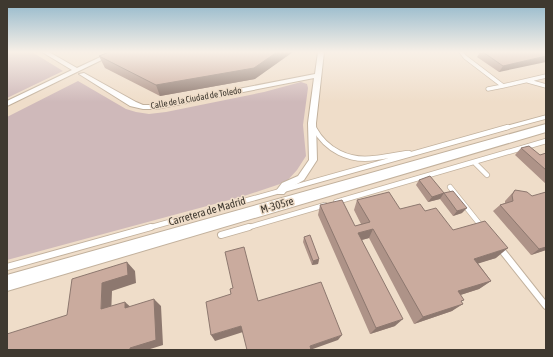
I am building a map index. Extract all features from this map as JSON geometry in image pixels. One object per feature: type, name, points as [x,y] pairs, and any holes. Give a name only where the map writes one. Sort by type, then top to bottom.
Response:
[{"type":"main road","name":"M-305re","points":[[7,283],[546,128]]},
{"type":"street","name":"Calle de la Ciudad de Toledo","points":[[73,69],[133,104],[143,107],[156,107],[318,75]]},
{"type":"street","points":[[7,110],[85,69]]},
{"type":"street","points":[[7,104],[87,69]]},
{"type":"street","points":[[281,191],[285,186],[301,178],[313,160],[312,123],[319,69]]},
{"type":"lane","points":[[479,69],[503,86]]},
{"type":"lane","points":[[488,89],[546,77]]},
{"type":"lane","points":[[536,78],[546,85]]},
{"type":"lane","points":[[524,81],[546,85]]},
{"type":"lane","name":"Carretera de Madrid","points":[[7,267],[546,117]]},
{"type":"lane","points":[[312,123],[322,141],[330,149],[344,155],[366,159],[400,153],[417,153]]},
{"type":"lane","points":[[221,235],[546,141]]},
{"type":"lane","points":[[474,162],[487,175]]},
{"type":"lane","points":[[450,187],[488,234]]},
{"type":"lane","points":[[497,246],[546,306]]},
{"type":"shaded area","points":[[7,69],[59,69],[63,71],[7,98]]},
{"type":"shaded area","points":[[78,81],[126,109],[149,114],[166,112],[264,92],[301,82],[307,84],[308,88],[303,125],[306,156],[297,170],[286,182],[244,196],[7,260],[7,117]]},
{"type":"building","points":[[124,69],[250,69],[156,85]]},
{"type":"building","points":[[529,146],[540,155],[546,153],[546,170],[521,148]]},
{"type":"building","points":[[430,176],[444,193],[432,197],[419,180]]},
{"type":"building","points":[[515,190],[527,192],[532,196],[546,192],[546,247],[539,249],[500,205],[513,201],[512,195]]},
{"type":"building","points":[[453,191],[467,208],[457,211],[444,193]]},
{"type":"building","points":[[389,192],[400,209],[420,204],[425,211],[436,208],[453,230],[485,221],[508,248],[474,259],[491,281],[458,291],[464,300],[461,301],[463,304],[423,317],[373,229],[358,233],[403,319],[376,328],[320,205],[342,200],[355,226],[370,222],[357,200]]},
{"type":"building","points":[[310,235],[319,259],[313,261],[304,237]]},
{"type":"building","points":[[244,247],[258,301],[321,282],[342,335],[310,346],[311,350],[247,350],[241,326],[211,335],[206,302],[231,294],[230,289],[233,288],[225,252]]},
{"type":"building","points":[[127,262],[128,275],[102,283],[101,309],[125,302],[125,308],[154,299],[156,340],[130,348],[130,350],[7,350],[7,334],[67,315],[72,279]]}]
